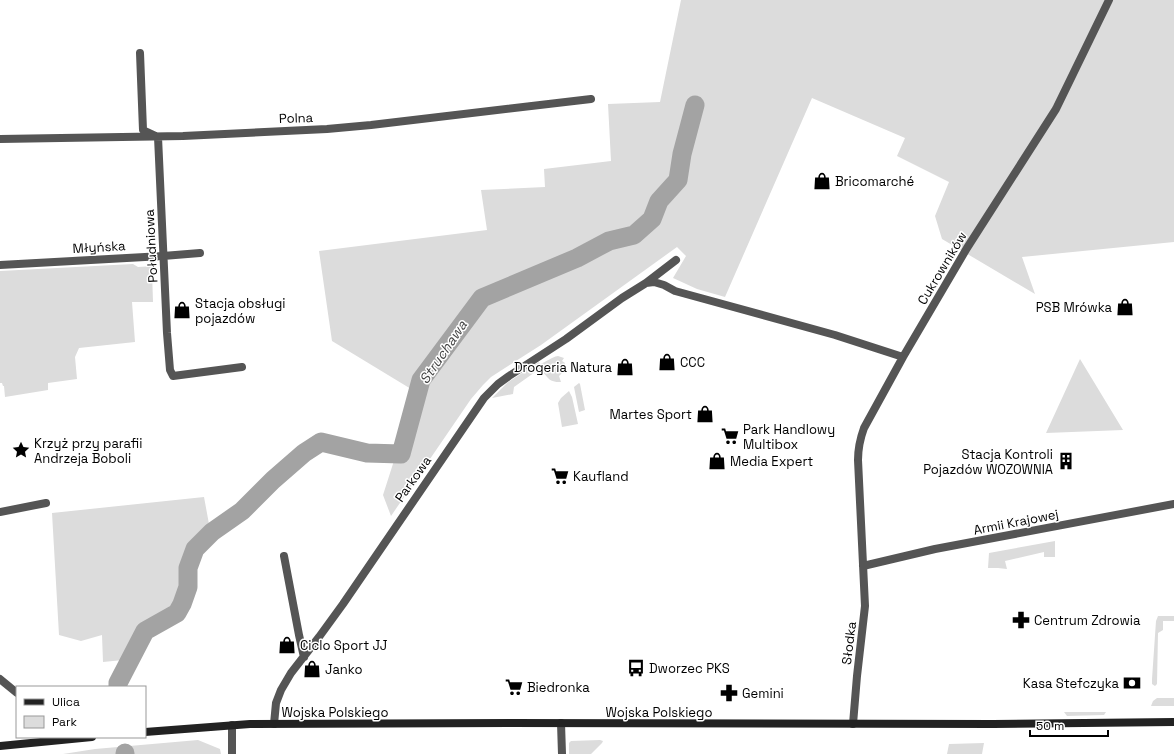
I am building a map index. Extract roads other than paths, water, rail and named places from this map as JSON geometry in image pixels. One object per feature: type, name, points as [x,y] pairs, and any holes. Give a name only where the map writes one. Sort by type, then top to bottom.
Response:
[{"type":"street","name":"Cukrowników","points":[[863,566],[858,460],[859,444],[864,428],[903,357],[967,248],[1056,109],[1109,0]]},
{"type":"street","points":[[140,53],[143,130],[158,137]]},
{"type":"street","name":"Polna","points":[[0,139],[158,137],[349,127],[591,100]]},
{"type":"street","name":"Południowa","points":[[158,137],[170,370],[173,376],[242,367]]},
{"type":"street","name":"Młyńska","points":[[0,265],[200,253]]},
{"type":"street","name":"Parkowa","points":[[274,724],[276,703],[279,694],[291,674],[343,604],[484,398],[503,380],[566,339],[676,260]]},
{"type":"street","points":[[646,283],[654,282],[675,291],[835,335],[903,357]]},
{"type":"street","points":[[0,512],[46,503]]},
{"type":"street","name":"Armii Krajowej","points":[[863,566],[935,549],[1174,504]]},
{"type":"street","points":[[284,556],[304,657]]},
{"type":"street","name":"Słodka","points":[[853,724],[865,606],[863,566]]},
{"type":"street","points":[[0,679],[16,691]]},
{"type":"street","name":"Wojska Polskiego","points":[[146,732],[232,725],[274,724],[993,724],[1174,722]]},
{"type":"street","points":[[562,723],[562,754]]},
{"type":"street","points":[[232,725],[232,754]]},
{"type":"street","points":[[0,746],[74,738]]},
{"type":"waterway","name":"Struchawa","points":[[118,686],[118,683],[145,631],[177,613],[188,587],[188,568],[195,549],[212,532],[242,511],[273,480],[304,453],[321,442],[367,453],[401,454],[421,380],[482,298],[577,258],[609,241],[634,235],[652,219],[659,201],[678,180],[682,154],[695,105]]},
{"type":"place","name":"Bricomarché","points":[[822,181]]},
{"type":"place","name":"PSB Mrówka","points":[[1125,307]]},
{"type":"place","name":"Stacja obsługi pojazdów","points":[[182,310]]},
{"type":"place","name":"CCC","points":[[667,362]]},
{"type":"place","name":"Drogeria Natura","points":[[625,367]]},
{"type":"place","name":"Martes Sport","points":[[705,414]]},
{"type":"place","name":"Park Handlowy Multibox","points":[[730,436]]},
{"type":"place","name":"Krzyż przy parafii Andrzeja Boboli","points":[[21,450]]},
{"type":"place","name":"Media Expert","points":[[717,461]]},
{"type":"place","name":"Stacja Kontroli Pojazdów WOZOWNIA","points":[[1066,461]]},
{"type":"place","name":"Kaufland","points":[[560,476]]},
{"type":"place","name":"Centrum Zdrowia","points":[[1021,620]]},
{"type":"place","name":"Ciclo Sport JJ","points":[[287,645]]},
{"type":"place","name":"Dworzec PKS","points":[[636,668]]},
{"type":"place","name":"Janko","points":[[312,669]]},
{"type":"place","name":"Kasa Stefczyka","points":[[1132,683]]},
{"type":"place","name":"Biedronka","points":[[514,687]]},
{"type":"place","name":"Gemini","points":[[729,693]]}]
